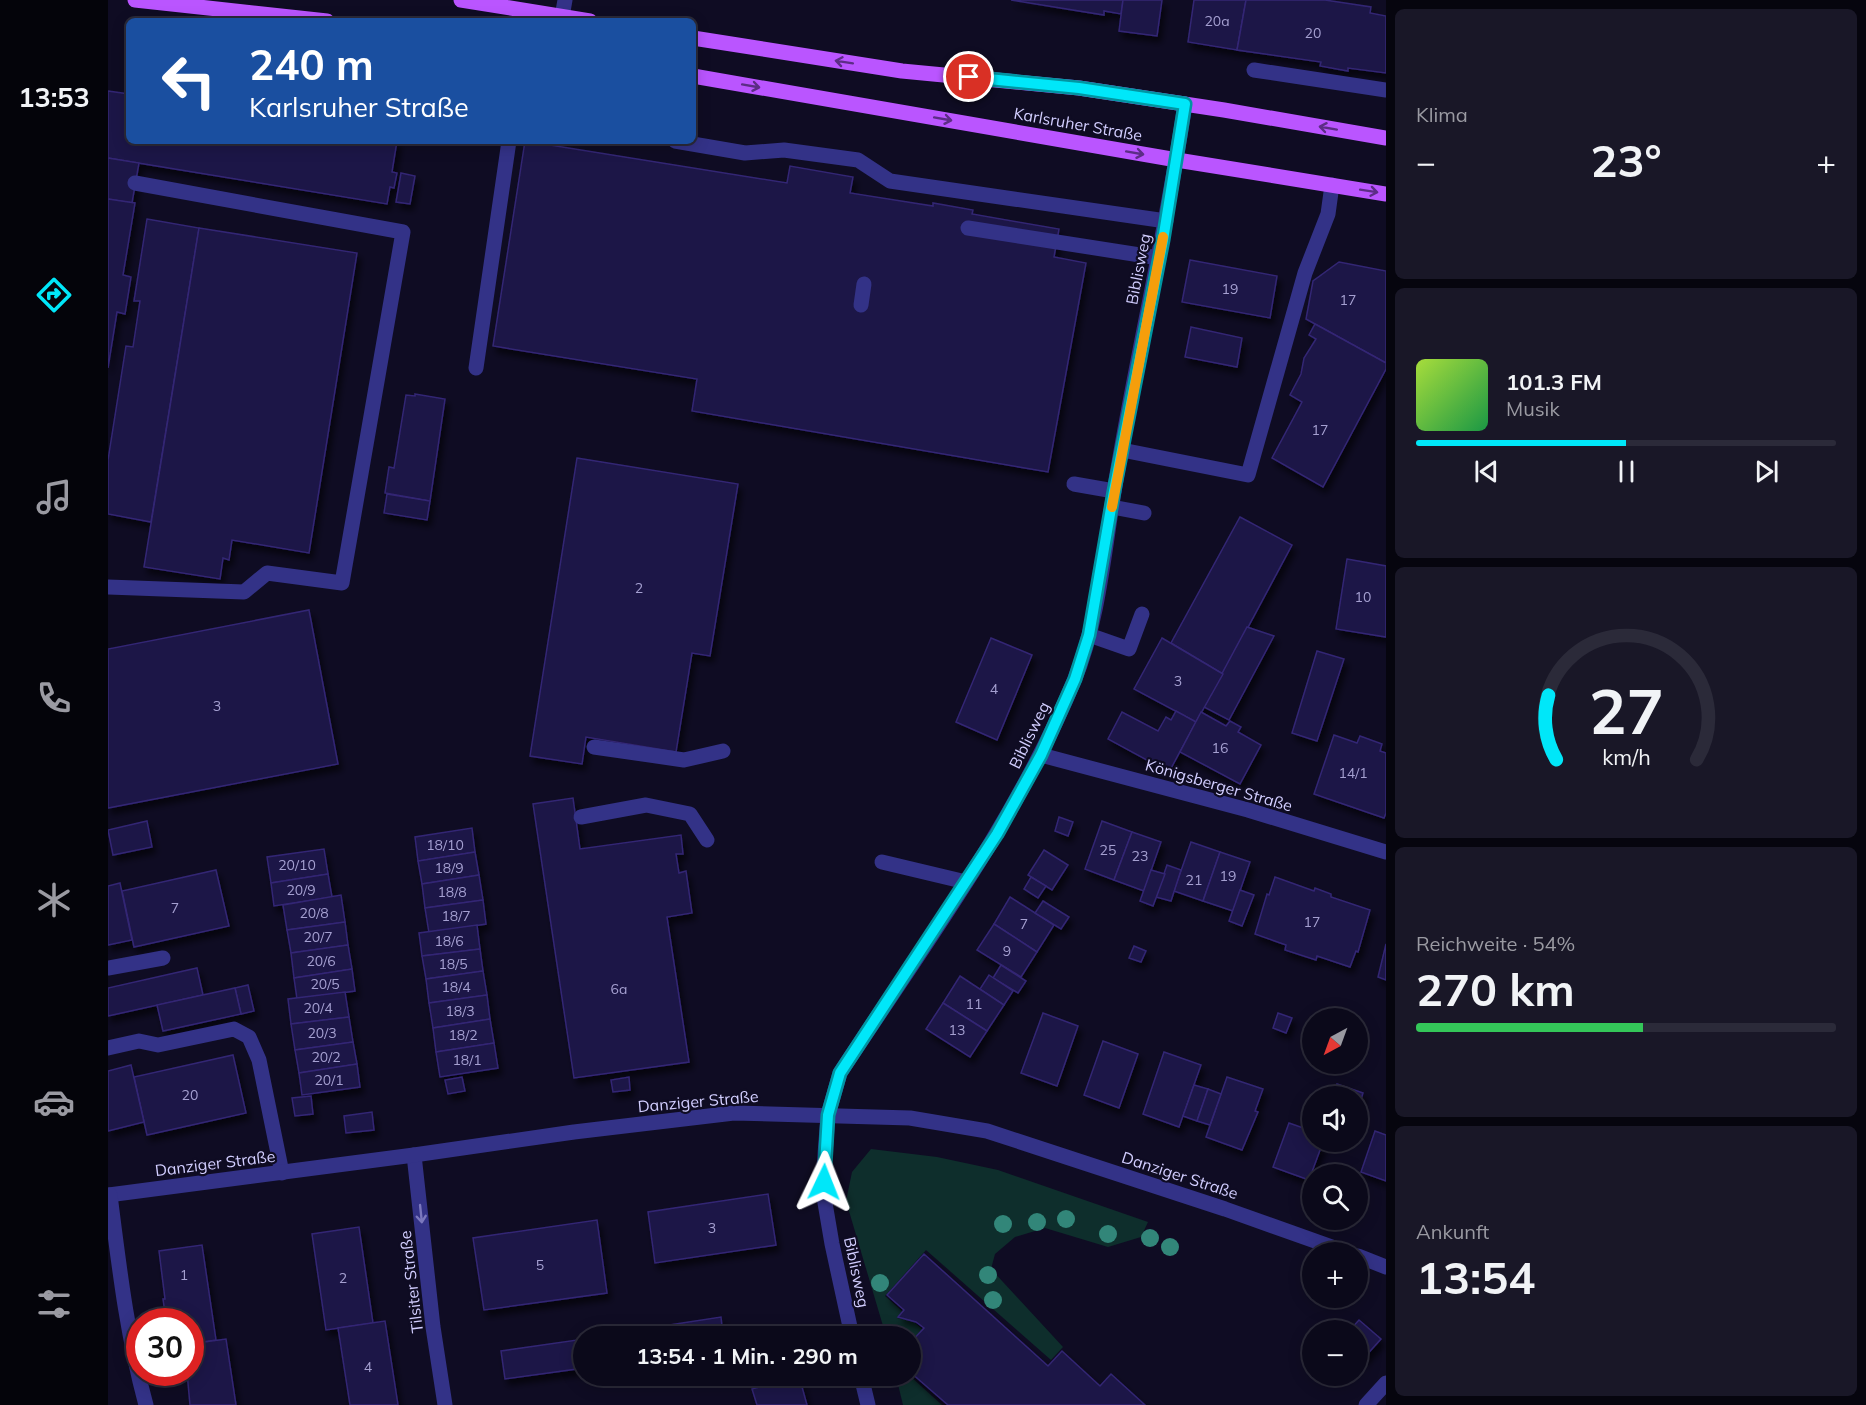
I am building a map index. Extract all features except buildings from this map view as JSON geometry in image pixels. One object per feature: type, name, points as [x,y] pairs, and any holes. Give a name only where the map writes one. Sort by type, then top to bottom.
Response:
[{"type":"main road","points":[[135,0],[194,3],[305,18]]},
{"type":"main road","points":[[461,0],[569,18]]},
{"type":"main road","name":"Karlsruher Straße","points":[[696,38],[902,71],[1079,88],[1386,138]]},
{"type":"main road","name":"Karlsruher Straße","points":[[696,77],[1386,194]]},
{"type":"street","points":[[562,17],[565,0]]},
{"type":"street","points":[[1254,70],[1386,90]]},
{"type":"street","name":"Biblisweg","points":[[850,1326],[824,1197],[828,1115],[840,1073],[997,834],[1041,755],[1075,679],[1089,635],[1166,221],[1185,104]]},
{"type":"street","points":[[476,368],[509,144]]},
{"type":"street","points":[[692,144],[745,153],[784,150],[858,160],[890,181],[1166,221]]},
{"type":"street","points":[[108,587],[244,592],[267,573],[342,583],[402,232],[135,183]]},
{"type":"street","points":[[1122,450],[1248,474],[1305,273],[1328,214],[1332,185]]},
{"type":"street","points":[[968,228],[1158,258]]},
{"type":"street","points":[[861,305],[864,284]]},
{"type":"street","points":[[1074,484],[1114,491]]},
{"type":"street","points":[[1112,507],[1144,513]]},
{"type":"street","points":[[1089,635],[1130,649],[1142,614]]},
{"type":"street","points":[[594,747],[684,760],[723,751]]},
{"type":"street","name":"Königsberger Straße","points":[[1041,755],[1248,810],[1386,852]]},
{"type":"street","points":[[581,817],[646,805],[690,814],[707,840]]},
{"type":"street","points":[[882,862],[966,882]]},
{"type":"street","points":[[108,968],[163,958]]},
{"type":"street","points":[[108,1048],[139,1041],[158,1045],[234,1029],[249,1037],[259,1060],[282,1173]]},
{"type":"street","name":"Danziger Straße","points":[[109,1195],[574,1132],[734,1113],[910,1118],[987,1131],[1318,1242]]},
{"type":"street","name":"Tilsiter Straße","points":[[414,1155],[445,1405]]},
{"type":"street","points":[[109,1195],[124,1307],[146,1405]]},
{"type":"street","points":[[1368,1261],[1386,1267]]},
{"type":"street","points":[[1366,1405],[1386,1383]]},
{"type":"street","points":[[863,1386],[868,1405]]},
{"type":"green space","points":[[871,1149],[937,1157],[998,1170],[1148,1222],[1141,1237],[1108,1247],[1045,1228],[1015,1237],[995,1254],[991,1269],[1063,1347],[1051,1360],[926,1250],[885,1296],[902,1311],[897,1318],[914,1322],[919,1326],[883,1326],[846,1201],[852,1172]]},
{"type":"green space","points":[[898,1386],[921,1386],[942,1405],[903,1405]]},
{"type":"slow traffic","points":[[1112,507],[1163,237]]},
{"type":"route","points":[[824,1182],[828,1115],[840,1073],[997,834],[1041,755],[1075,679],[1089,635],[1114,491],[1163,240],[1185,104],[1079,88],[969,77]]}]
